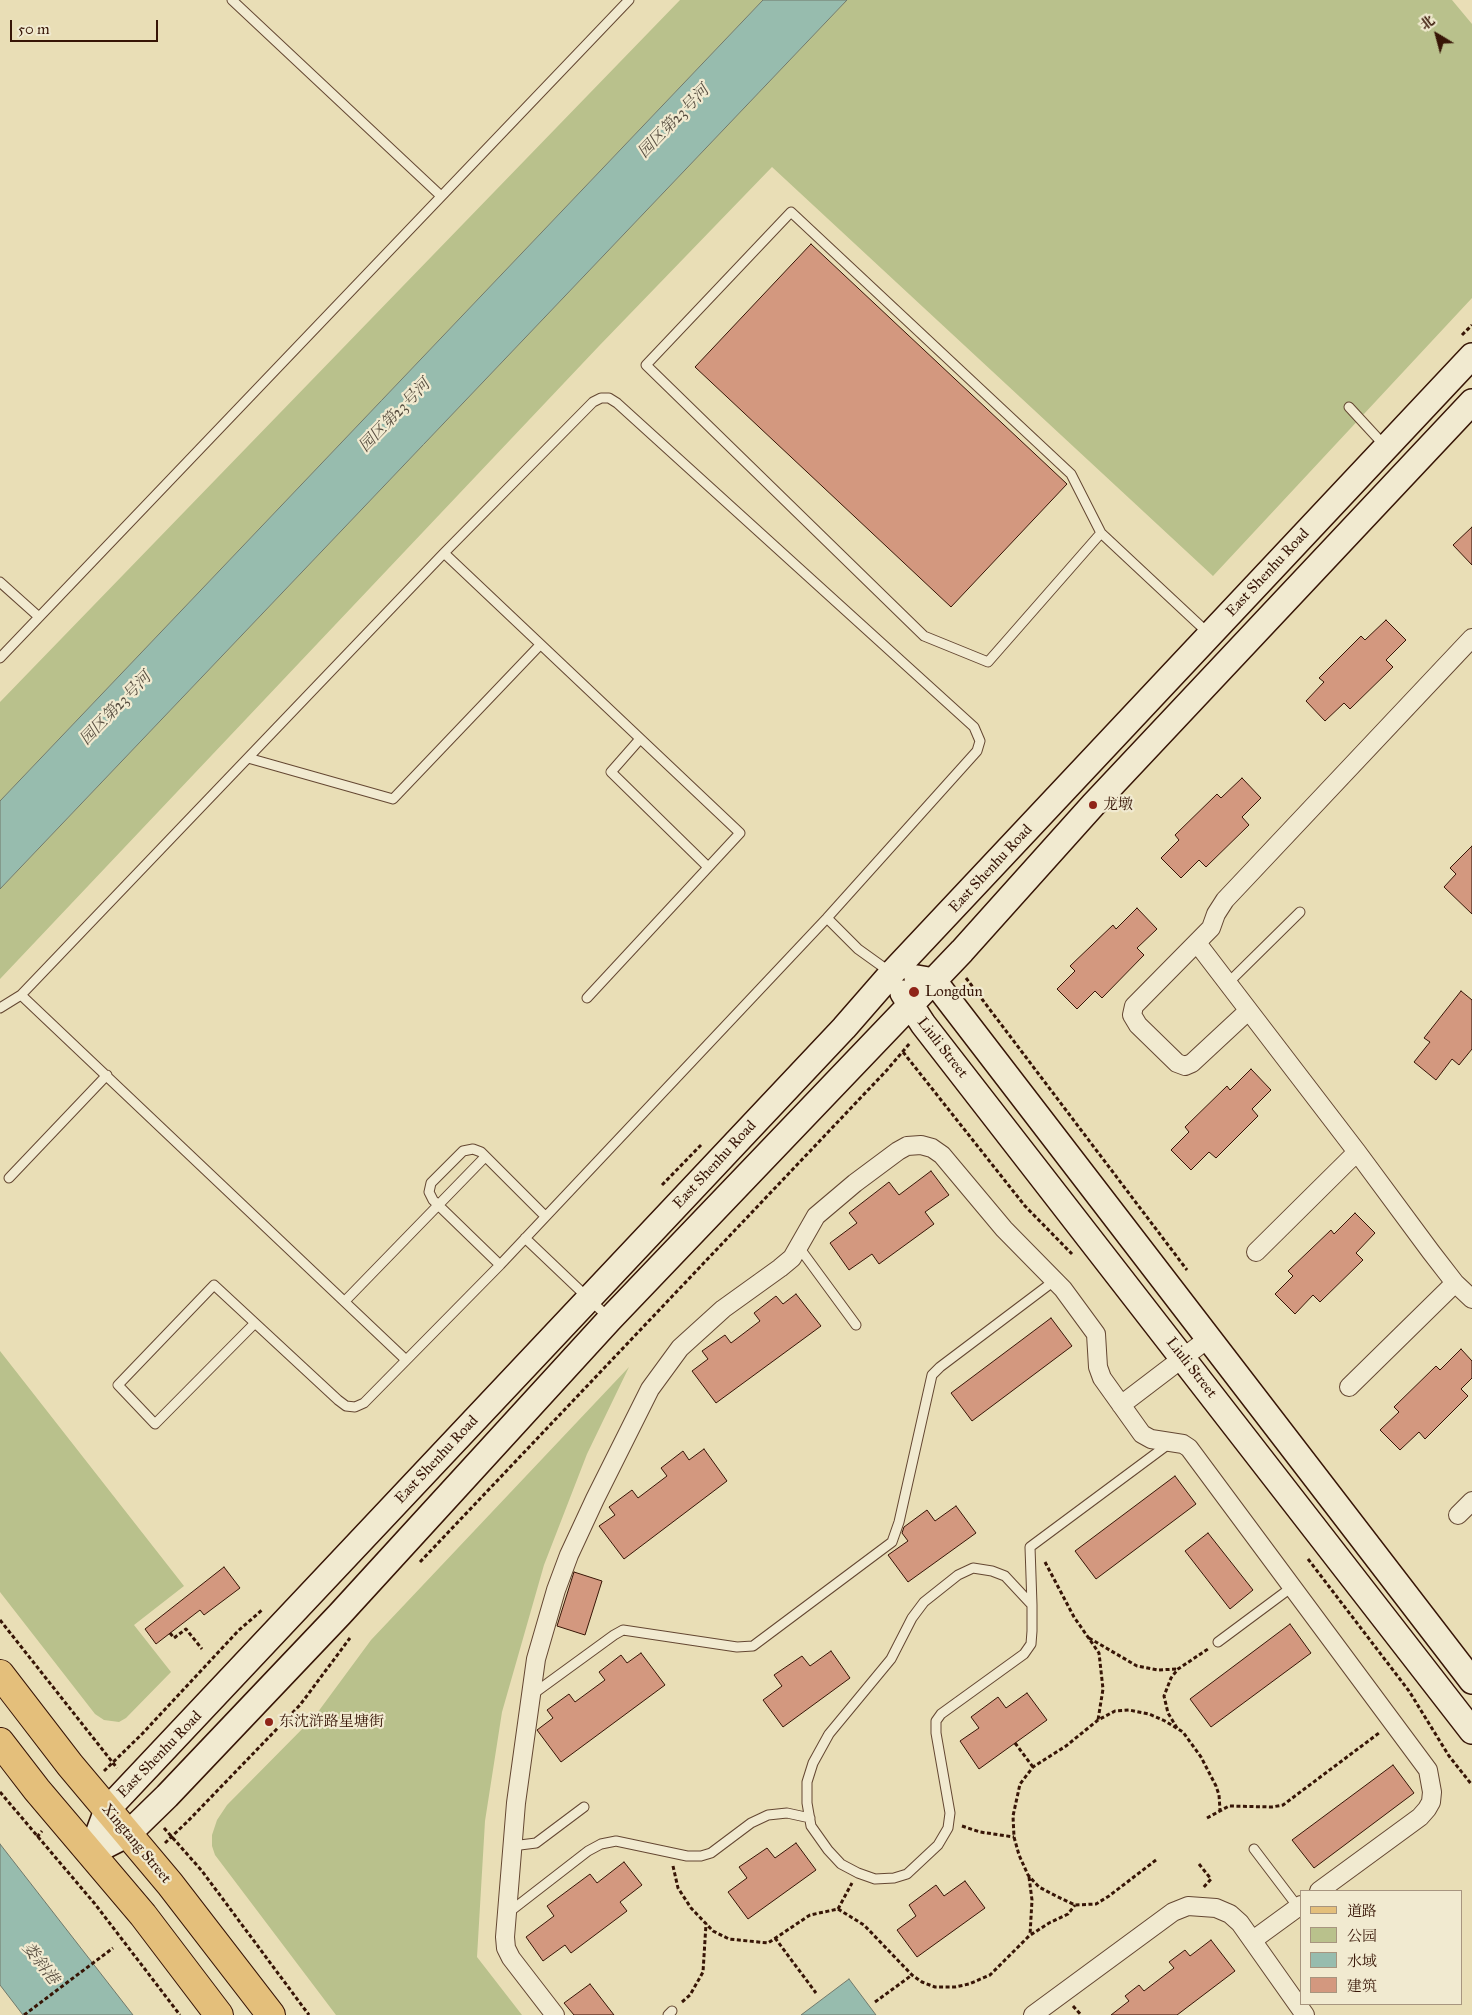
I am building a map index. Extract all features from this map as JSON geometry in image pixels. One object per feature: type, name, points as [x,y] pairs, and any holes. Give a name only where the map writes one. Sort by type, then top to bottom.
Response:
[{"type":"main road","name":"East Shenhu Road","points":[[91,1853],[107,1810],[844,1028],[892,973],[1472,356]]},
{"type":"main road","name":"East Shenhu Road","points":[[91,1853],[128,1834],[167,1796],[340,1614],[610,1319],[917,1015],[1092,805],[1472,402]]},
{"type":"main road","points":[[892,973],[940,989],[1470,1675]]},
{"type":"main road","name":"Liuli Street","points":[[892,973],[917,1015],[1472,1731]]},
{"type":"main road","name":"Xingtang Street","points":[[0,1674],[107,1810],[148,1857],[271,2015]]},
{"type":"main road","points":[[0,1742],[37,1790],[143,1915],[220,2015]]},
{"type":"street","points":[[1248,1011],[1192,1063],[1185,1066],[1176,1063],[1138,1025],[1132,1015],[1134,1006],[1211,928],[1216,914],[1225,900],[1472,638]]},
{"type":"street","points":[[1197,943],[1455,1283],[1472,1299]]},
{"type":"street","points":[[555,2015],[506,1948],[507,1913],[519,1772],[536,1659],[556,1590],[569,1555],[650,1389],[680,1348],[723,1309],[792,1258],[816,1216],[855,1183],[907,1146],[921,1145],[932,1148],[942,1155],[1004,1229],[1063,1289],[1096,1334],[1098,1367],[1102,1378],[1142,1434],[1151,1439],[1172,1441],[1189,1448],[1428,1770],[1432,1792],[1431,1802],[1420,1817],[1320,1890]]},
{"type":"street","points":[[1256,1252],[1357,1152]]},
{"type":"street","points":[[1349,1387],[1455,1283]]},
{"type":"street","points":[[1121,1405],[1209,1338]]},
{"type":"street","points":[[1458,1515],[1472,1501]]},
{"type":"street","points":[[1034,2015],[1173,1912],[1188,1906],[1216,1908],[1230,1914],[1240,1923],[1305,2015]]},
{"type":"street","points":[[1253,1940],[1299,1906]]},
{"type":"lane","points":[[232,0],[441,196]]},
{"type":"lane","points":[[0,658],[629,0]]},
{"type":"lane","points":[[1101,533],[988,662],[924,636],[646,365],[791,212],[1071,474],[1101,533],[1210,634]]},
{"type":"lane","points":[[0,1008],[21,995],[444,554],[593,402],[601,398],[609,398],[617,403],[974,727],[980,741],[976,751],[827,918],[500,1265],[364,1403],[356,1407],[346,1406],[338,1400],[255,1323],[214,1285],[118,1385],[155,1424],[255,1323]]},
{"type":"lane","points":[[1349,406],[1386,447]]},
{"type":"lane","points":[[444,554],[740,833],[587,998]]},
{"type":"lane","points":[[0,582],[39,617]]},
{"type":"lane","points":[[248,758],[394,799],[540,645]]},
{"type":"lane","points":[[640,739],[611,772],[708,867]]},
{"type":"lane","points":[[1228,983],[1300,912]]},
{"type":"lane","points":[[827,918],[858,948],[892,973]]},
{"type":"lane","points":[[21,995],[406,1360]]},
{"type":"lane","points":[[9,1178],[107,1075]]},
{"type":"lane","points":[[500,1265],[438,1206],[429,1192],[431,1183],[463,1151],[473,1149],[481,1152],[545,1216]]},
{"type":"lane","points":[[345,1301],[485,1157]]},
{"type":"lane","points":[[525,1238],[610,1319]]},
{"type":"lane","points":[[798,1246],[856,1325]]},
{"type":"lane","points":[[531,1696],[614,1635],[624,1630],[737,1647],[753,1646],[892,1542],[899,1522],[932,1375],[1054,1280]]},
{"type":"lane","points":[[1032,1605],[1005,1576],[992,1571],[974,1568],[958,1575],[924,1602],[912,1618],[891,1659],[829,1734],[813,1762],[807,1782],[811,1826],[828,1850],[841,1864],[875,1879],[894,1878],[907,1874],[938,1845],[948,1828],[950,1813],[936,1733],[936,1721],[941,1714],[1024,1654],[1031,1644],[1032,1605],[1030,1547],[1172,1441]]},
{"type":"lane","points":[[1218,1642],[1292,1587]]},
{"type":"lane","points":[[512,1846],[536,1843],[584,1807]]},
{"type":"lane","points":[[507,1913],[588,1851],[601,1844],[616,1841],[701,1856],[711,1853],[751,1823],[768,1815],[787,1813],[810,1818]]},
{"type":"lane","points":[[1254,1848],[1299,1906]]},
{"type":"path","points":[[940,989],[970,971]]},
{"type":"path","points":[[419,1564],[888,1070],[917,1015]]},
{"type":"path","points":[[1034,1544],[1074,1617],[1099,1654],[1103,1689],[1098,1720]]},
{"type":"path","points":[[170,1633],[174,1638],[186,1629],[202,1649]]},
{"type":"path","points":[[148,1857],[188,1821],[300,1705],[351,1636]]},
{"type":"path","points":[[1088,1637],[1137,1666],[1158,1670],[1178,1669]]},
{"type":"path","points":[[1177,1728],[1168,1713],[1164,1696],[1171,1678],[1178,1669],[1218,1642]]},
{"type":"path","points":[[1030,1936],[1032,1900],[1028,1875],[1019,1855],[1014,1837],[1013,1816],[1020,1784],[1033,1767],[1066,1746],[1098,1720],[1115,1711],[1129,1710],[1149,1714],[1183,1732],[1194,1746],[1207,1769],[1219,1795],[1220,1810]]},
{"type":"path","points":[[1207,1818],[1229,1806],[1272,1808],[1283,1805],[1393,1722]]},
{"type":"path","points":[[1015,1743],[1033,1767]]},
{"type":"path","points":[[0,1792],[95,1904],[180,2015]]},
{"type":"path","points":[[949,1819],[966,1829],[1014,1837]]},
{"type":"path","points":[[676,1853],[672,1864],[678,1888],[691,1908],[714,1932],[729,1939],[768,1943],[810,1915],[838,1909],[864,1925],[912,1975],[922,1982],[935,1987],[955,1987],[969,1984],[990,1975],[1030,1936],[1049,1923],[1068,1914],[1075,1905]]},
{"type":"path","points":[[1028,1875],[1039,1887],[1075,1905],[1096,1904],[1156,1860]]},
{"type":"path","points":[[1188,1906],[1211,1880],[1199,1864]]},
{"type":"path","points":[[838,1909],[858,1873]]},
{"type":"path","points":[[95,1904],[117,1885]]},
{"type":"path","points":[[670,2013],[690,1995],[703,1972],[706,1924]]},
{"type":"path","points":[[775,1938],[816,1993]]},
{"type":"path","points":[[24,2015],[113,1948]]},
{"type":"path","points":[[875,2002],[912,1975]]},
{"type":"green space","points":[[680,0],[763,0],[0,801],[0,702]]},
{"type":"green space","points":[[847,0],[1452,0],[1472,24],[1472,298],[1213,576],[772,167],[599,346],[0,979],[0,889]]},
{"type":"green space","points":[[0,1351],[184,1586],[134,1625],[171,1672],[126,1718],[119,1722],[104,1720],[95,1714],[0,1592]]},
{"type":"green space","points":[[629,1367],[587,1454],[544,1565],[502,1712],[485,1821],[477,1957],[522,2015],[336,2015],[215,1855],[212,1846],[212,1835],[217,1820],[227,1805],[315,1716],[371,1640]]},
{"type":"water","name":"园区第23号河","points":[[763,0],[847,0],[0,889],[0,801]]},
{"type":"water","name":"娄斜港","points":[[0,1844],[133,2015],[23,2015],[0,1985]]},
{"type":"water","points":[[849,1979],[876,2015],[801,2015]]},
{"type":"building","points":[[811,244],[1067,484],[951,607],[695,367]]},
{"type":"building","points":[[1472,527],[1472,565],[1453,545]]},
{"type":"building","points":[[1386,620],[1406,640],[1386,660],[1393,667],[1350,709],[1344,703],[1325,721],[1306,701],[1324,682],[1319,678],[1361,636],[1365,640]]},
{"type":"building","points":[[1242,778],[1261,798],[1242,817],[1249,825],[1206,867],[1199,860],[1181,878],[1161,858],[1179,840],[1175,835],[1217,794],[1221,798]]},
{"type":"building","points":[[1472,846],[1472,914],[1444,887],[1456,874],[1450,868]]},
{"type":"building","points":[[1137,908],[1157,929],[1137,948],[1144,955],[1102,998],[1095,991],[1077,1009],[1057,989],[1075,971],[1070,966],[1113,925],[1116,929]]},
{"type":"building","points":[[1461,991],[1472,1000],[1472,1049],[1459,1065],[1452,1059],[1436,1080],[1414,1062],[1430,1042],[1424,1038]]},
{"type":"building","points":[[1251,1069],[1271,1090],[1252,1109],[1258,1116],[1216,1158],[1209,1152],[1191,1170],[1171,1150],[1189,1132],[1185,1127],[1227,1086],[1230,1090]]},
{"type":"building","points":[[931,1171],[949,1195],[925,1212],[934,1224],[879,1264],[872,1254],[849,1270],[830,1243],[857,1223],[849,1213],[889,1182],[899,1195]]},
{"type":"building","points":[[1355,1213],[1375,1233],[1356,1253],[1363,1260],[1320,1302],[1313,1295],[1295,1314],[1275,1294],[1293,1276],[1288,1271],[1331,1230],[1334,1234]]},
{"type":"building","points":[[796,1294],[821,1326],[716,1403],[692,1371],[708,1359],[702,1351],[725,1335],[731,1343],[760,1321],[754,1313],[776,1296],[783,1304]]},
{"type":"building","points":[[1051,1318],[1072,1346],[972,1421],[951,1393]]},
{"type":"building","points":[[1461,1349],[1472,1361],[1472,1378],[1461,1389],[1468,1396],[1425,1439],[1419,1432],[1400,1450],[1380,1430],[1399,1412],[1394,1407],[1436,1366],[1440,1370]]},
{"type":"building","points":[[704,1449],[727,1481],[624,1559],[599,1526],[615,1515],[609,1507],[632,1490],[638,1498],[667,1476],[661,1468],[683,1451],[689,1460]]},
{"type":"building","points":[[1175,1476],[1196,1504],[1096,1579],[1075,1551]]},
{"type":"building","points":[[956,1506],[976,1533],[908,1582],[888,1555],[908,1541],[902,1533],[904,1527],[927,1510],[935,1521]]},
{"type":"building","points":[[1208,1533],[1253,1590],[1230,1609],[1185,1551]]},
{"type":"building","points":[[224,1567],[240,1588],[204,1615],[200,1610],[156,1644],[145,1629]]},
{"type":"building","points":[[574,1572],[602,1581],[585,1635],[557,1626]]},
{"type":"building","points":[[1290,1624],[1311,1653],[1211,1727],[1190,1699]]},
{"type":"building","points":[[831,1651],[850,1678],[783,1727],[763,1700],[782,1686],[774,1675],[802,1656],[810,1666]]},
{"type":"building","points":[[641,1653],[665,1685],[561,1762],[537,1730],[553,1718],[547,1710],[569,1694],[575,1702],[605,1680],[599,1672],[621,1655],[627,1663]]},
{"type":"building","points":[[1027,1693],[1047,1720],[979,1769],[960,1741],[979,1728],[971,1717],[998,1697],[1006,1708]]},
{"type":"building","points":[[1393,1765],[1414,1793],[1314,1868],[1292,1840]]},
{"type":"building","points":[[796,1843],[816,1870],[748,1919],[728,1892],[747,1878],[739,1867],[767,1848],[775,1858]]},
{"type":"building","points":[[624,1862],[642,1885],[620,1902],[627,1911],[571,1953],[565,1945],[543,1961],[526,1937],[554,1916],[547,1906],[590,1874],[597,1883]]},
{"type":"building","points":[[965,1881],[985,1908],[917,1957],[897,1930],[916,1916],[909,1905],[936,1885],[944,1896]]},
{"type":"building","points":[[1211,1940],[1235,1971],[1177,2015],[1111,2015],[1129,2001],[1125,1996],[1139,1985],[1144,1991],[1174,1968],[1169,1962],[1185,1950],[1190,1956]]},
{"type":"building","points":[[590,1984],[614,2015],[574,2015],[564,2003]]},
{"type":"place","name":"龙墩","points":[[1093,805]]},
{"type":"place","name":"Longdun","points":[[914,992]]},
{"type":"place","name":"东沈浒路星塘街","points":[[269,1722]]}]
